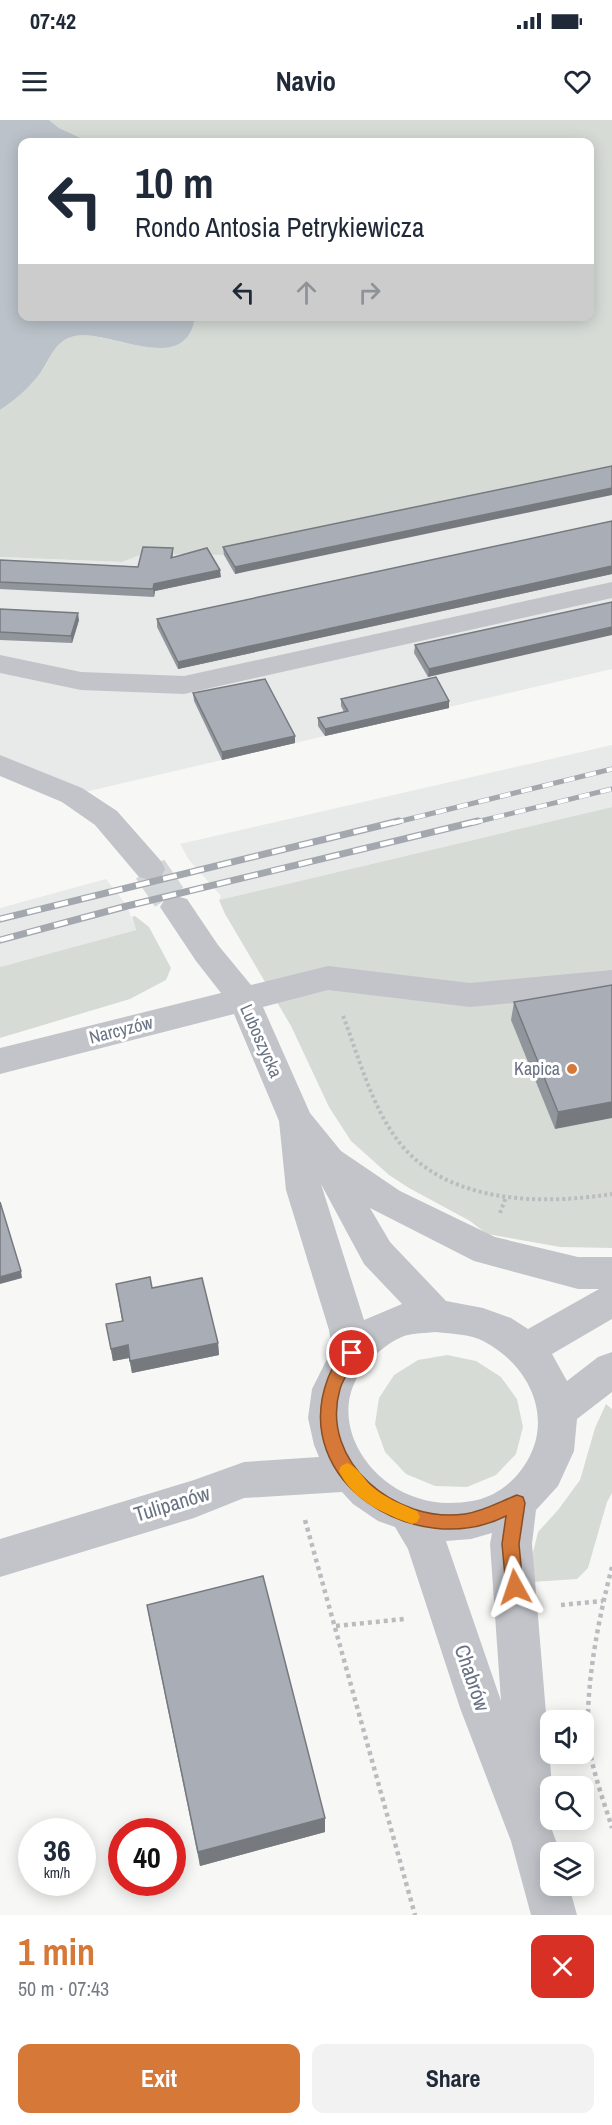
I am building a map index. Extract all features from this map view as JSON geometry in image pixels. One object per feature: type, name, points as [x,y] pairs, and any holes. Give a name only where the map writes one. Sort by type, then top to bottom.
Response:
[{"type":"street","points":[[0,664],[81,681],[184,685],[612,590]]},
{"type":"street","points":[[0,765],[72,795],[106,818],[150,869]]},
{"type":"street","name":"Luboszycka","points":[[176,907],[207,953],[243,998],[296,1121],[328,1160],[345,1198],[377,1253],[436,1316]]},
{"type":"street","points":[[328,978],[470,995],[612,982]]},
{"type":"street","name":"Narcyzów","points":[[0,1061],[328,978]]},
{"type":"street","name":"Luboszycka","points":[[296,1121],[304,1190],[348,1330],[352,1353]]},
{"type":"street","points":[[328,1160],[387,1201],[487,1250],[578,1273],[612,1273]]},
{"type":"street","points":[[525,1350],[612,1300]]},
{"type":"street","points":[[436,1316],[468,1319],[500,1331],[525,1350],[548,1378],[559,1410],[559,1437],[552,1462],[537,1484],[517,1503],[492,1515],[464,1522],[439,1522],[410,1516],[386,1506],[365,1491],[348,1473],[337,1454],[330,1433],[328,1411],[332,1390],[340,1370],[352,1353],[368,1338],[400,1321],[436,1316]]},
{"type":"street","points":[[559,1410],[612,1369]]},
{"type":"street","name":"Tulipanów","points":[[0,1558],[194,1499],[244,1480],[348,1473]]},
{"type":"street","name":"Chabrów","points":[[517,1503],[511,1544],[534,1841]]},
{"type":"street","name":"Chabrów","points":[[410,1516],[426,1541],[482,1708],[534,1841],[554,1915]]},
{"type":"path","points":[[328,978],[380,1106],[398,1142],[421,1166],[462,1184],[506,1197],[550,1200],[590,1198],[612,1194]]},
{"type":"path","points":[[295,1475],[300,1501],[415,1915]]},
{"type":"path","points":[[612,1567],[603,1601],[587,1709],[591,1757],[612,1828]]},
{"type":"shaded area","points":[[0,120],[49,120],[59,128],[81,138],[18,138],[18,321],[194,321],[189,335],[177,345],[162,348],[145,347],[90,336],[68,338],[54,350],[32,383],[0,410]]},
{"type":"shaded area","points":[[49,120],[612,120],[612,473],[224,555],[143,554],[122,562],[0,557],[0,410],[32,382],[58,345],[68,338],[90,336],[145,347],[162,348],[177,344],[189,334],[193,321],[594,321],[594,138],[81,138],[59,128]]},
{"type":"shaded area","points":[[612,473],[612,669],[72,795],[0,765],[0,557],[122,562],[143,554],[224,555]]},
{"type":"shaded area","points":[[612,745],[612,807],[219,900],[221,896],[189,860],[180,844]]},
{"type":"shaded area","points":[[612,807],[612,1248],[560,1247],[487,1234],[470,1221],[389,1175],[351,1141],[329,1107],[291,1026],[219,900]]},
{"type":"shaded area","points":[[106,879],[127,906],[136,930],[0,967],[0,908]]},
{"type":"shaded area","points":[[135,916],[149,927],[171,968],[166,980],[130,999],[0,1038],[0,967],[136,930],[132,917]]},
{"type":"shaded area","points":[[447,1355],[476,1361],[501,1377],[517,1399],[523,1427],[516,1454],[496,1475],[467,1487],[435,1486],[406,1474],[385,1452],[375,1424],[379,1398],[394,1375],[418,1360]]},
{"type":"shaded area","points":[[606,1404],[612,1409],[612,1493],[607,1502],[588,1568],[577,1579],[531,1582],[533,1552],[538,1532],[580,1480],[595,1428]]},
{"type":"building","points":[[612,466],[612,488],[235,567],[223,547]]},
{"type":"building","points":[[612,521],[612,566],[178,662],[157,619]]},
{"type":"building","points":[[143,547],[173,548],[171,558],[207,548],[220,570],[154,584],[153,589],[0,582],[0,560],[138,567]]},
{"type":"building","points":[[612,602],[612,627],[429,669],[415,645]]},
{"type":"building","points":[[0,609],[78,613],[71,636],[0,632]]},
{"type":"building","points":[[436,677],[449,701],[325,729],[318,718],[348,711],[341,699]]},
{"type":"building","points":[[265,679],[295,736],[222,752],[193,693]]},
{"type":"building","name":"Kapica","points":[[612,985],[612,1102],[558,1112],[514,1002]]},
{"type":"building","points":[[0,1202],[21,1271],[0,1277]]},
{"type":"building","points":[[150,1277],[152,1288],[202,1278],[218,1343],[130,1361],[128,1345],[111,1349],[106,1324],[123,1321],[116,1284]]},
{"type":"building","points":[[263,1576],[325,1818],[198,1852],[147,1605]]},
{"type":"tunnel","points":[[150,869],[176,907]]},
{"type":"railway","points":[[393,823],[612,769]]},
{"type":"railway","points":[[472,823],[612,789]]},
{"type":"railway","points":[[0,919],[399,821]]},
{"type":"railway","points":[[0,940],[127,906],[478,821]]},
{"type":"slow traffic","points":[[347,1471],[365,1491],[386,1506],[412,1517]]},
{"type":"place","name":"Kapica","points":[[572,1069]]},
{"type":"route","points":[[352,1353],[340,1370],[332,1390],[328,1411],[330,1433],[337,1454],[348,1473],[365,1491],[386,1506],[410,1516],[439,1522],[464,1522],[492,1515],[517,1503],[511,1544],[515,1587]]}]
